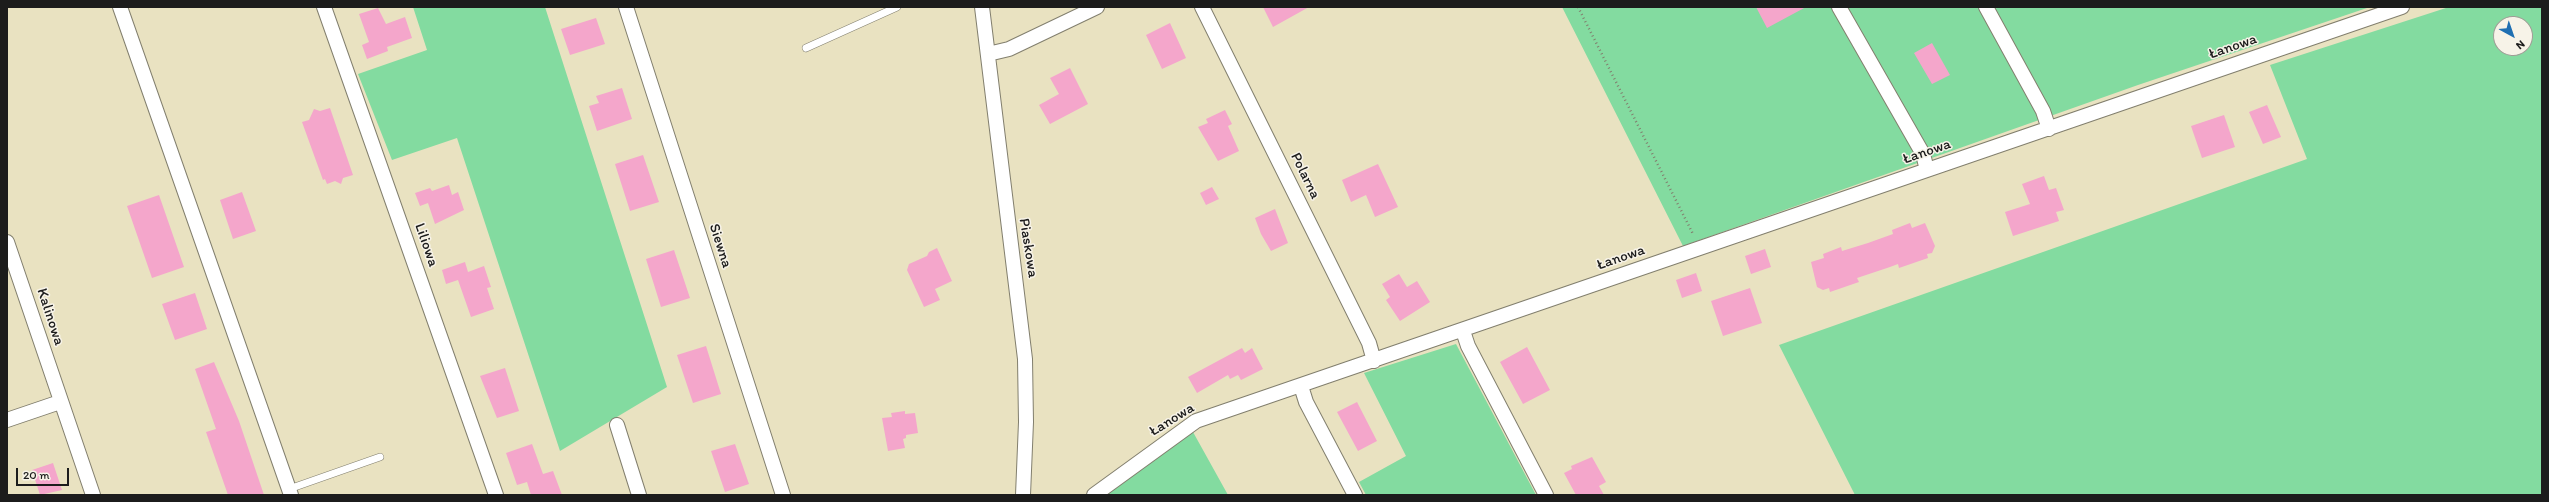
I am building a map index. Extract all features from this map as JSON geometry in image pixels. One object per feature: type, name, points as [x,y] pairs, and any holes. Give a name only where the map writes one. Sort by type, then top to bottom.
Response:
[{"type":"street","points":[[120,7],[290,492]]},
{"type":"street","name":"Liliowa","points":[[324,7],[496,495]]},
{"type":"street","name":"Siewna","points":[[626,7],[783,495]]},
{"type":"street","name":"Piaskowa","points":[[982,7],[1002,189],[1017,285],[1025,359],[1026,422],[1023,495]]},
{"type":"street","points":[[988,54],[1009,50],[1097,7]]},
{"type":"street","name":"Polarna","points":[[1202,7],[1365,336],[1374,361]]},
{"type":"street","points":[[1839,7],[1923,154],[1927,170]]},
{"type":"street","points":[[1986,7],[2043,111],[2049,129]]},
{"type":"street","name":"Łanowa","points":[[1094,495],[1196,421],[1463,331],[2402,7]]},
{"type":"street","name":"Kalinowa","points":[[7,242],[60,402],[93,495]]},
{"type":"street","points":[[1463,331],[1468,346],[1546,495]]},
{"type":"street","points":[[1301,386],[1306,402],[1355,495]]},
{"type":"street","points":[[7,420],[60,402]]},
{"type":"street","points":[[617,425],[639,495]]},
{"type":"lane","points":[[806,48],[896,7]]},
{"type":"lane","points":[[290,492],[380,457]]},
{"type":"path","points":[[1578,7],[1693,234],[1697,250]]},
{"type":"green space","points":[[413,7],[545,7],[667,387],[560,451],[457,138],[392,160],[358,74],[427,50]]},
{"type":"green space","points":[[1562,7],[2370,7],[2138,85],[1683,246]]},
{"type":"green space","points":[[2449,7],[2542,7],[2542,495],[1855,495],[1779,345],[2307,159],[2270,65]]},
{"type":"green space","points":[[1456,344],[1536,495],[1366,495],[1359,482],[1406,456],[1364,373]]},
{"type":"green space","points":[[1193,432],[1228,495],[1106,495]]},
{"type":"building","points":[[1263,7],[1309,7],[1273,27]]},
{"type":"building","points":[[1756,7],[1806,7],[1767,28]]},
{"type":"building","points":[[378,8],[386,24],[405,17],[412,38],[387,47],[388,51],[367,59],[362,45],[369,42],[359,14]]},
{"type":"building","points":[[596,18],[605,44],[570,55],[561,29]]},
{"type":"building","points":[[1170,23],[1186,58],[1162,69],[1146,35]]},
{"type":"building","points":[[1932,43],[1950,75],[1932,84],[1914,53]]},
{"type":"building","points":[[1070,68],[1088,104],[1050,124],[1039,105],[1059,94],[1050,78]]},
{"type":"building","points":[[622,88],[632,119],[597,131],[589,106],[599,103],[596,96]]},
{"type":"building","points":[[2267,105],[2281,137],[2263,144],[2249,112]]},
{"type":"building","points":[[330,108],[353,175],[343,178],[341,184],[335,181],[327,184],[325,179],[323,180],[302,122],[309,120],[314,109],[320,111]]},
{"type":"building","points":[[1225,110],[1232,124],[1228,126],[1239,151],[1218,161],[1198,127],[1208,123],[1206,119]]},
{"type":"building","points":[[2224,115],[2235,147],[2202,158],[2191,126]]},
{"type":"building","points":[[643,155],[659,202],[630,211],[615,164]]},
{"type":"building","points":[[1378,164],[1398,207],[1375,217],[1366,195],[1351,202],[1342,180]]},
{"type":"building","points":[[2044,176],[2049,190],[2056,188],[2064,210],[2056,212],[2059,221],[2013,236],[2005,212],[2030,204],[2022,184]]},
{"type":"building","points":[[449,185],[452,195],[458,192],[464,210],[435,224],[428,203],[420,206],[415,193],[430,188],[432,191]]},
{"type":"building","points":[[1212,187],[1219,199],[1206,205],[1200,193]]},
{"type":"building","points":[[242,192],[256,231],[233,239],[220,200]]},
{"type":"building","points":[[159,195],[184,267],[152,278],[127,206]]},
{"type":"building","points":[[1275,209],[1288,243],[1271,251],[1261,234],[1255,218]]},
{"type":"building","points":[[1910,223],[1912,228],[1925,223],[1935,246],[1932,253],[1927,254],[1928,258],[1899,268],[1898,264],[1857,278],[1859,282],[1830,292],[1829,288],[1823,290],[1817,287],[1811,262],[1824,258],[1823,254],[1841,247],[1842,251],[1893,234],[1892,230]]},
{"type":"building","points":[[937,248],[952,281],[935,289],[940,300],[924,307],[907,270],[909,264],[927,256],[929,252]]},
{"type":"building","points":[[1765,249],[1771,267],[1751,274],[1745,256]]},
{"type":"building","points":[[674,250],[690,298],[661,307],[646,259]]},
{"type":"building","points":[[465,262],[468,272],[484,266],[491,287],[487,288],[494,309],[471,317],[458,280],[446,284],[442,270]]},
{"type":"building","points":[[1696,273],[1702,291],[1682,298],[1676,280]]},
{"type":"building","points":[[1399,274],[1407,287],[1417,281],[1430,302],[1400,321],[1386,300],[1390,297],[1382,284]]},
{"type":"building","points":[[1750,288],[1762,323],[1723,336],[1711,301]]},
{"type":"building","points":[[195,293],[207,329],[175,340],[162,304]]},
{"type":"building","points":[[706,346],[721,394],[693,403],[677,355]]},
{"type":"building","points":[[1527,347],[1550,390],[1523,404],[1500,362]]},
{"type":"building","points":[[1242,348],[1245,353],[1252,348],[1263,369],[1241,380],[1238,375],[1230,379],[1228,375],[1197,393],[1188,377]]},
{"type":"building","points":[[214,362],[239,421],[264,495],[228,495],[206,432],[216,429],[195,369]]},
{"type":"building","points":[[505,368],[519,411],[497,418],[480,376]]},
{"type":"building","points":[[1357,402],[1377,441],[1358,451],[1337,412]]},
{"type":"building","points":[[905,411],[905,414],[915,413],[918,433],[906,435],[906,438],[903,439],[905,448],[888,451],[882,418],[892,417],[891,413]]},
{"type":"building","points":[[532,444],[543,474],[553,471],[562,495],[531,495],[527,482],[517,485],[506,453]]},
{"type":"building","points":[[735,444],[749,484],[725,492],[711,451]]},
{"type":"building","points":[[1592,457],[1606,482],[1599,486],[1604,495],[1576,495],[1564,473],[1572,469],[1571,466]]},
{"type":"building","points":[[53,463],[62,490],[40,495],[32,470]]}]
